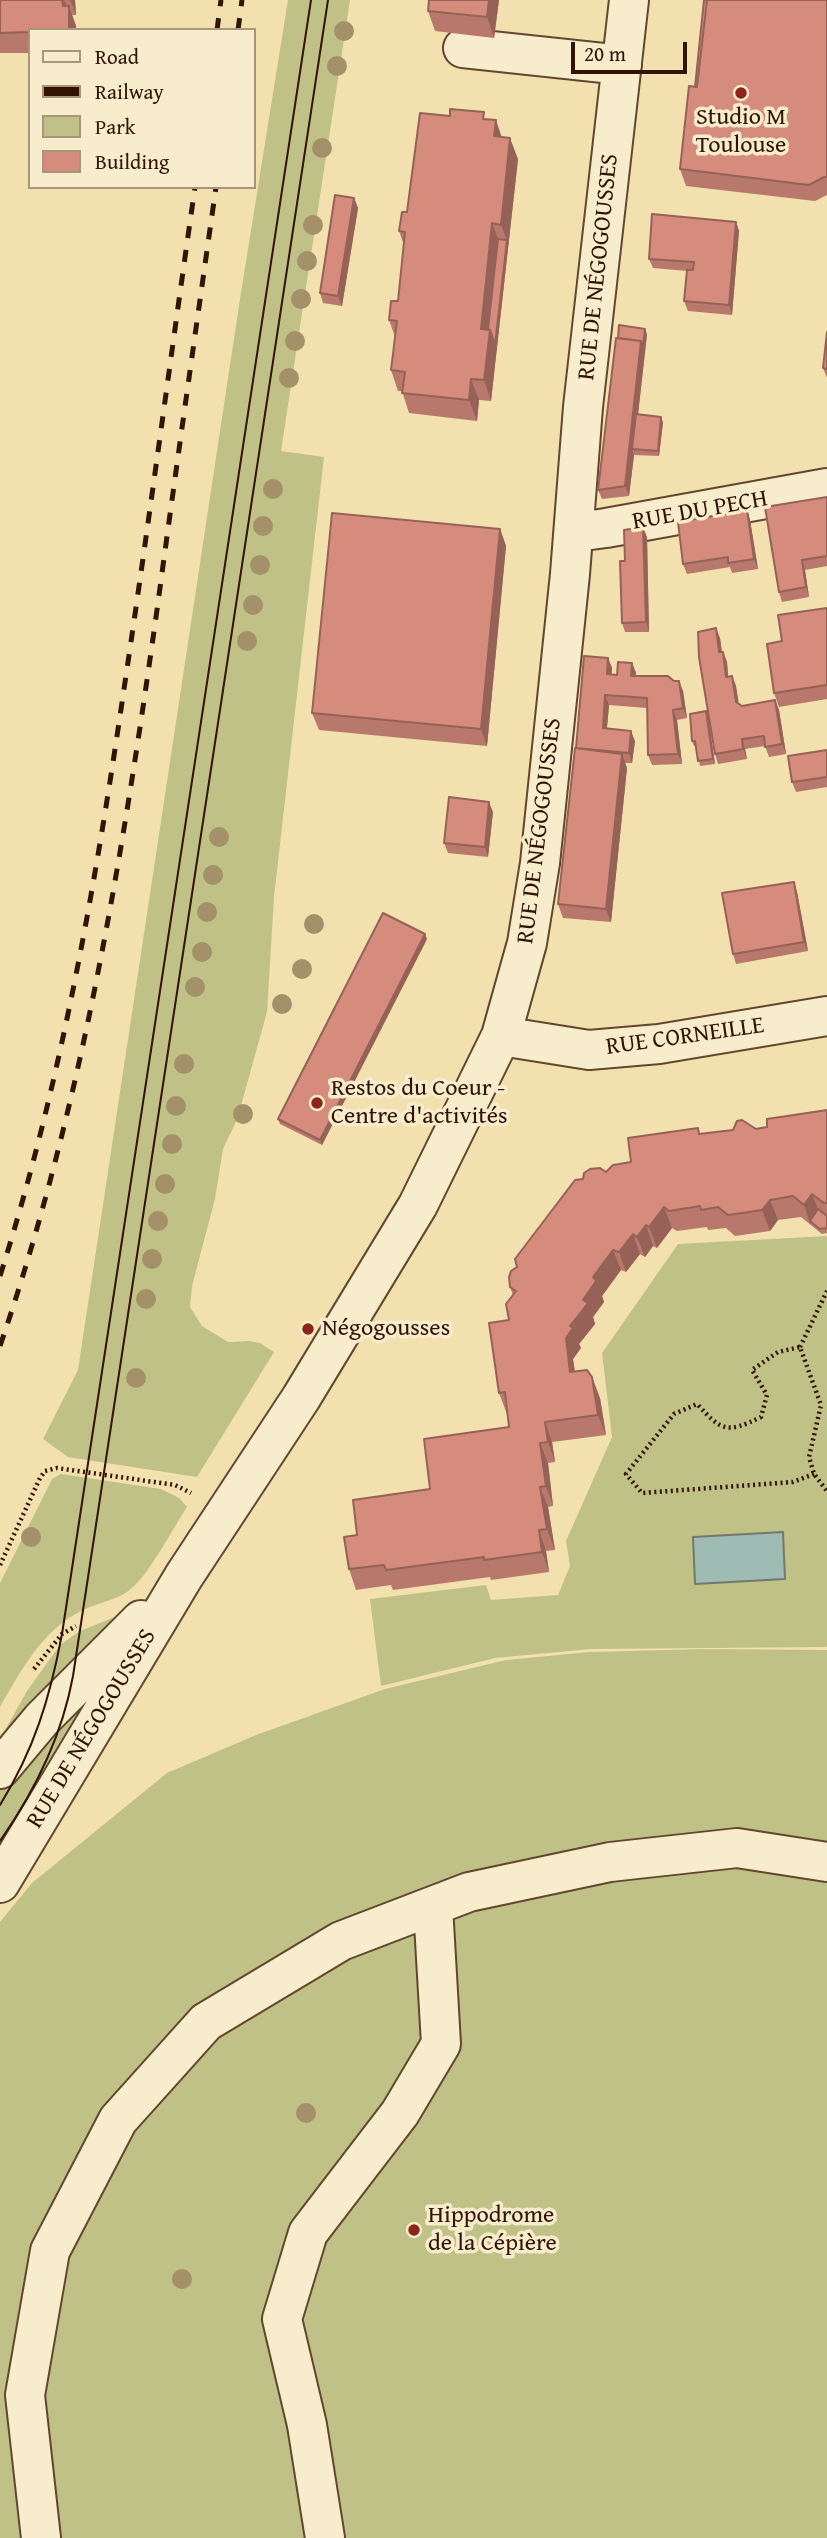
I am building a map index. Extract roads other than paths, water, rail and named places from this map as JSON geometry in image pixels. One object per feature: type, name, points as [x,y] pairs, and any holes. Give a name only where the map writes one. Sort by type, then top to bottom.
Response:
[{"type":"street","name":"RUE DE NÉGOGOUSSES","points":[[0,1883],[184,1576],[301,1398],[418,1205],[501,1036],[527,943],[540,863],[583,407],[629,0]]},
{"type":"street","points":[[463,48],[622,65]]},
{"type":"street","name":"RUE DU PECH","points":[[573,528],[606,528],[827,488]]},
{"type":"street","name":"RUE CORNEILLE","points":[[501,1036],[589,1050],[659,1044],[827,1016]]},
{"type":"street","name":"RUE DE NÉGOGOUSSES","points":[[0,1769],[42,1719],[184,1576]]},
{"type":"street","points":[[41,2538],[26,2395],[50,2252],[118,2120],[206,2022],[341,1941],[469,1892],[610,1862],[737,1849],[827,1862]]},
{"type":"street","points":[[326,2538],[307,2425],[282,2319],[308,2233],[400,2113],[441,2044],[433,1906]]},
{"type":"water","points":[[783,1532],[785,1579],[695,1584],[693,1537]]},
{"type":"tram line","points":[[0,1805],[22,1764],[39,1723],[62,1634],[311,0]]},
{"type":"tram line","points":[[0,1841],[25,1803],[46,1762],[62,1720],[73,1676],[328,0]]},
{"type":"railway","points":[[217,28],[221,0]]},
{"type":"railway","points":[[238,28],[242,0]]},
{"type":"railway","points":[[0,1276],[41,1131],[88,911],[124,689],[195,189]]},
{"type":"railway","points":[[0,1346],[54,1165],[76,1074],[114,889],[144,703],[216,189]]},
{"type":"place","name":"Studio M Toulouse","points":[[741,93]]},
{"type":"place","name":"Restos du Coeur - Centre d'activités","points":[[317,1103]]},
{"type":"place","name":"Négogousses","points":[[308,1329]]},
{"type":"place","name":"Hippodrome de la Cépière","points":[[414,2230]]}]
